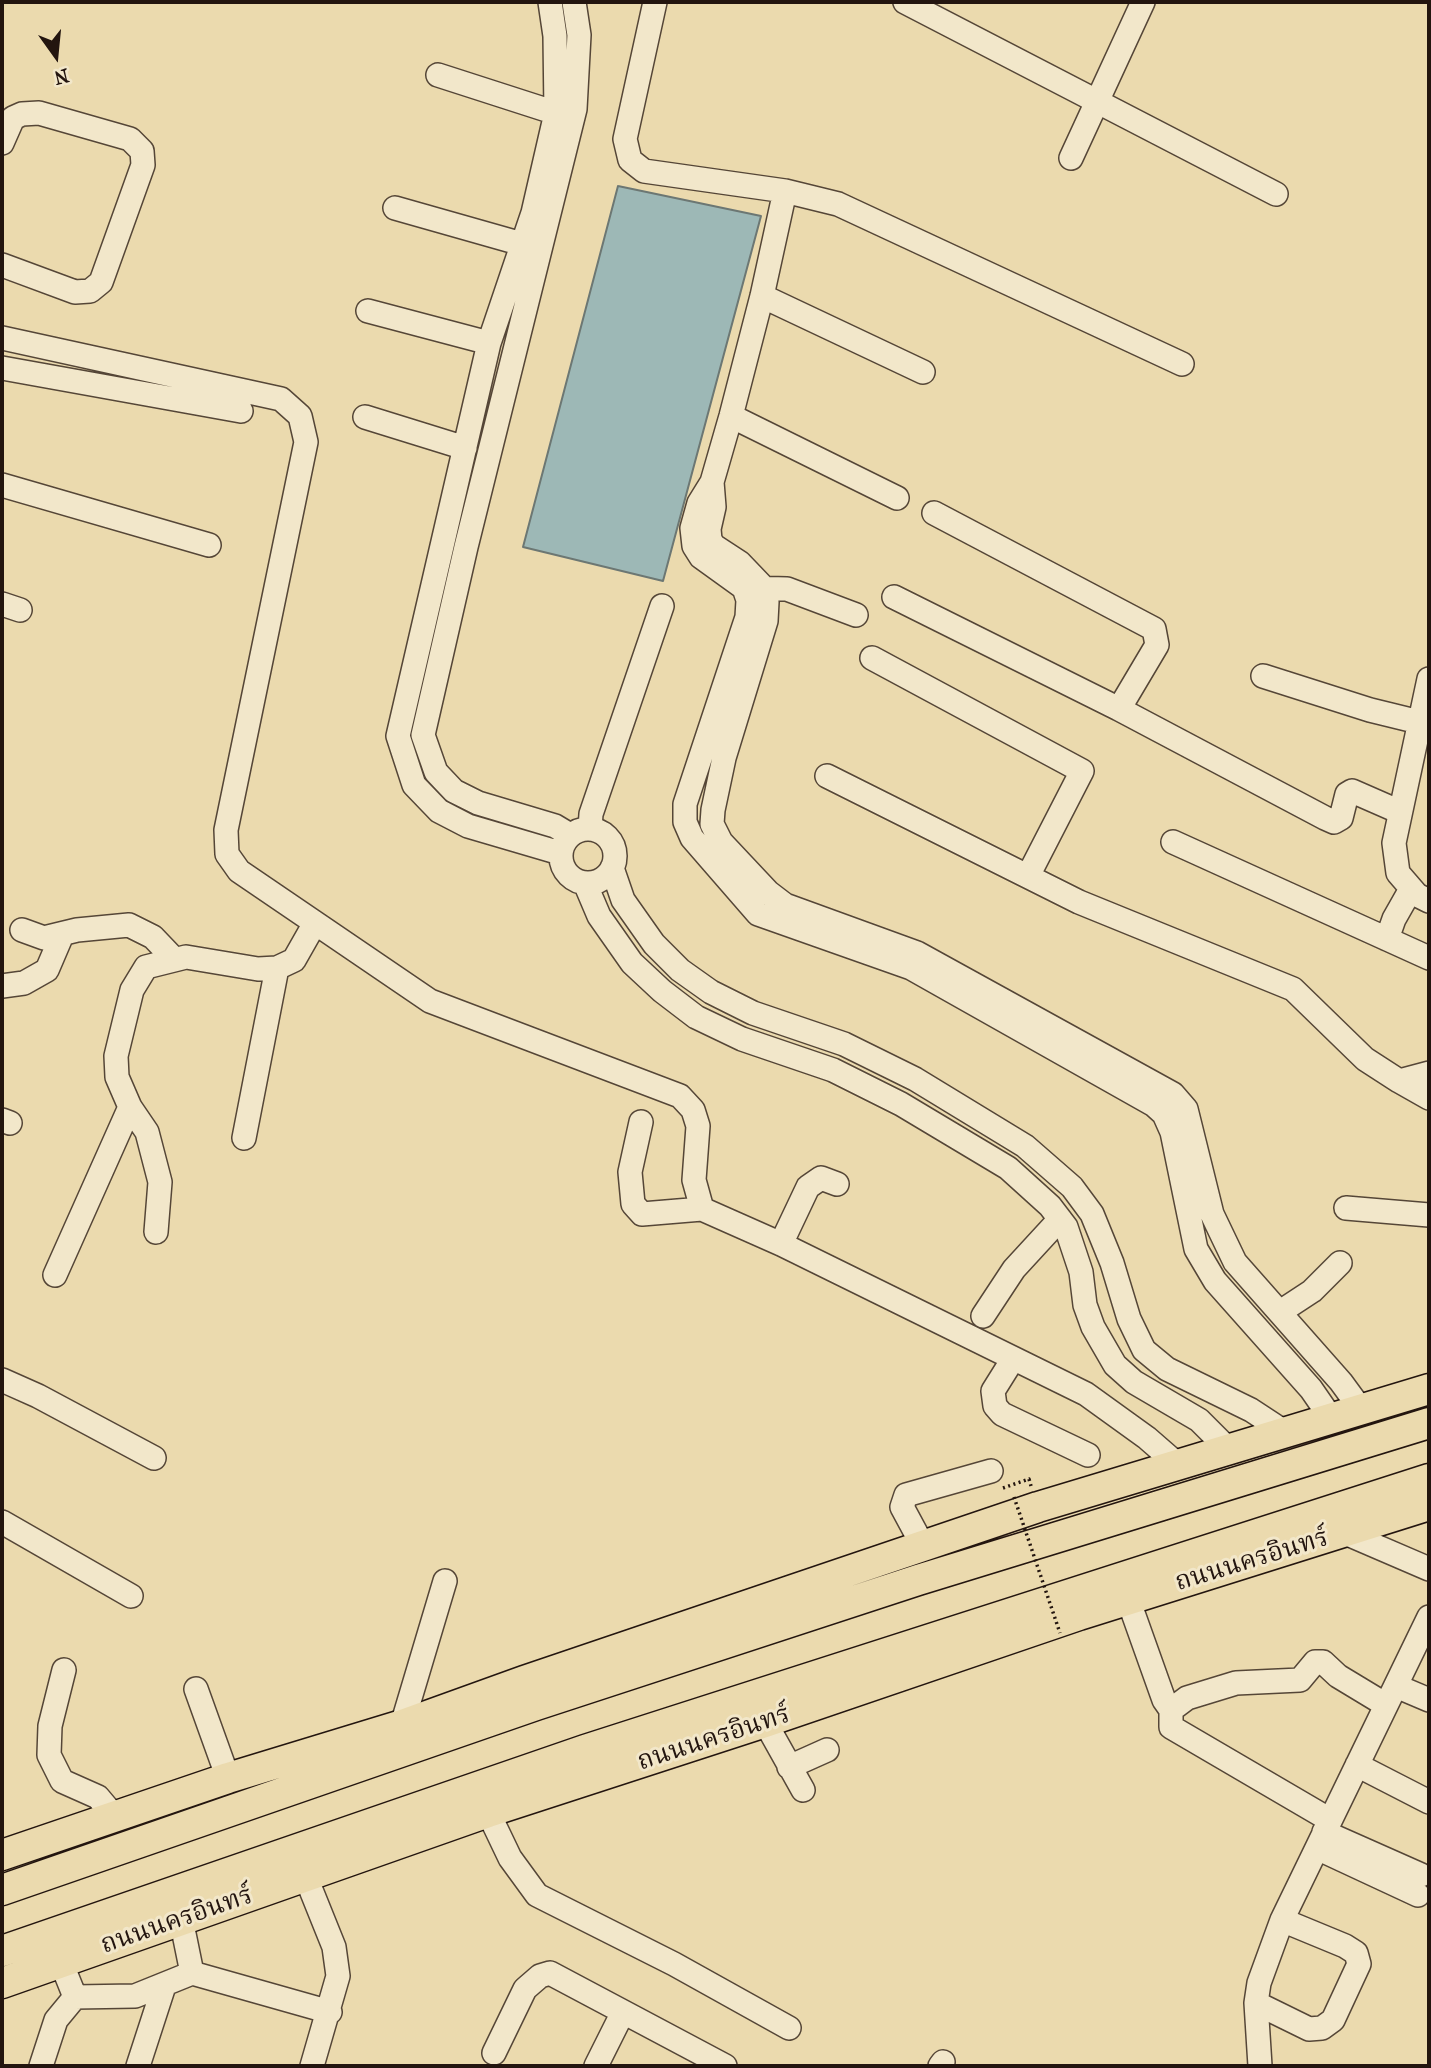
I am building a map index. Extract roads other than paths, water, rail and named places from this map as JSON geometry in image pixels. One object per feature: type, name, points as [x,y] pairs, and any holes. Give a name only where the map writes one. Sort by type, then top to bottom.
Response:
[{"type":"main road","points":[[2,1855],[228,1778],[402,1725],[1038,1507],[1429,1389]]},
{"type":"main road","points":[[2,1890],[536,1705],[891,1588],[1429,1423]]},
{"type":"main road","name":"ถนนนครอินทร์","points":[[2,1951],[585,1749],[1429,1479]]},
{"type":"main road","name":"ถนนนครอินทร์","points":[[2,1983],[488,1812],[1128,1599],[1429,1505]]},
{"type":"main road","points":[[376,1820],[605,1775]]},
{"type":"street","points":[[550,2],[555,36],[556,113],[533,214],[489,343],[398,736],[414,785],[439,811],[468,826],[573,839],[609,838],[614,848],[612,868],[623,900],[654,944],[680,970],[711,992],[753,1013],[844,1044],[915,1079],[1025,1146],[1072,1187],[1092,1214],[1112,1263],[1129,1319],[1144,1350],[1167,1369],[1251,1410],[1283,1431]]},
{"type":"street","points":[[573,839],[555,826],[478,803],[454,791],[436,772],[423,735],[466,547],[575,109],[579,35],[574,2]]},
{"type":"street","points":[[655,2],[625,139],[630,160],[644,171],[785,191],[838,204],[1182,364]]},
{"type":"street","points":[[905,2],[1276,194]]},
{"type":"street","points":[[1071,158],[1143,2]]},
{"type":"street","points":[[438,75],[556,113]]},
{"type":"street","points":[[2,143],[13,118],[22,114],[39,113],[130,139],[142,151],[143,165],[101,282],[90,291],[75,292],[2,265]]},
{"type":"street","points":[[785,191],[762,296],[731,416],[712,482],[699,503],[692,528],[694,545],[701,557],[754,587],[787,589],[856,615]]},
{"type":"street","points":[[395,208],[522,244]]},
{"type":"street","points":[[762,296],[923,372]]},
{"type":"street","points":[[368,311],[489,343]]},
{"type":"street","points":[[2,338],[281,399],[300,416],[306,442],[226,830],[227,854],[239,871],[430,1001],[680,1096],[693,1111],[698,1126],[694,1180],[702,1209]]},
{"type":"street","points":[[2,369],[241,411]]},
{"type":"street","points":[[731,416],[897,498]]},
{"type":"street","points":[[365,417],[465,448]]},
{"type":"street","points":[[2,485],[209,545]]},
{"type":"street","points":[[934,513],[1154,629],[1157,645],[1119,709]]},
{"type":"street","points":[[442,542],[466,547]]},
{"type":"street","points":[[754,587],[714,753],[685,804],[685,822],[692,838],[758,914],[860,939],[911,968],[1132,1080],[1173,1094],[1186,1109],[1212,1214],[1235,1262],[1341,1382],[1360,1408]]},
{"type":"street","points":[[894,597],[1119,709],[1334,822],[1341,818],[1347,794],[1352,791],[1400,812]]},
{"type":"street","points":[[612,868],[596,881],[585,883],[566,873],[573,839],[590,814],[662,606]]},
{"type":"street","points":[[872,658],[1082,771],[1028,876]]},
{"type":"street","points":[[1263,676],[1370,710],[1424,714]]},
{"type":"street","points":[[1387,939],[1394,919],[1420,895],[1398,873],[1394,844],[1424,714],[1429,679]]},
{"type":"street","points":[[827,776],[1079,902],[1293,989],[1365,1059],[1429,1098]]},
{"type":"street","points":[[1173,842],[1429,958]]},
{"type":"street","points":[[585,883],[599,916],[632,963],[696,1017],[742,1039],[833,1070],[901,1104],[1008,1168],[1050,1206],[1066,1227],[1081,1272],[1085,1305],[1101,1345],[1115,1365],[1134,1382],[1170,1402],[1215,1433],[1228,1449]]},
{"type":"street","points":[[156,1232],[160,1189],[156,1163],[141,1120],[130,1107],[116,1067],[132,990],[146,967],[186,957],[258,969],[277,968],[294,960],[315,923]]},
{"type":"street","points":[[22,930],[44,937],[77,930],[129,925],[153,937],[174,959]]},
{"type":"street","points":[[2,986],[24,983],[47,970],[62,935]]},
{"type":"street","points":[[244,1138],[277,968]]},
{"type":"street","points":[[696,1017],[711,992]]},
{"type":"street","points":[[1399,1081],[1429,1073]]},
{"type":"street","points":[[1132,1080],[1164,1114],[1172,1132],[1196,1249],[1215,1281],[1311,1389],[1331,1418]]},
{"type":"street","points":[[55,1275],[130,1107]]},
{"type":"street","points":[[641,1122],[631,1172],[633,1205],[642,1214],[702,1209],[781,1244],[1086,1394],[1147,1438],[1178,1465]]},
{"type":"street","points":[[984,1153],[999,1128]]},
{"type":"street","points":[[781,1244],[808,1187],[821,1178],[838,1184]]},
{"type":"street","points":[[1346,1208],[1429,1215]]},
{"type":"street","points":[[984,1316],[1014,1269],[1059,1219]]},
{"type":"street","points":[[1081,1272],[1112,1263]]},
{"type":"street","points":[[1280,1312],[1311,1291],[1340,1263]]},
{"type":"street","points":[[1231,1299],[1252,1280]]},
{"type":"street","points":[[1013,1359],[993,1391],[995,1406],[1002,1414],[1088,1455]]},
{"type":"street","points":[[2,1380],[155,1458]]},
{"type":"street","points":[[1170,1402],[1189,1380]]},
{"type":"street","points":[[923,1546],[902,1507],[906,1495],[991,1471]]},
{"type":"street","points":[[2,1522],[131,1596]]},
{"type":"street","points":[[1343,1532],[1429,1569]]},
{"type":"street","points":[[402,1725],[445,1581]]},
{"type":"street","points":[[1128,1599],[1164,1700],[1171,1710],[1171,1727],[1324,1834],[1419,1885]]},
{"type":"street","points":[[1260,2066],[1256,2003],[1259,1983],[1282,1920],[1429,1617]]},
{"type":"street","points":[[1171,1710],[1187,1698],[1236,1683],[1300,1680],[1315,1662],[1323,1662],[1338,1676],[1391,1695],[1429,1700]]},
{"type":"street","points":[[64,1670],[50,1726],[49,1755],[62,1781],[98,1797],[114,1816]]},
{"type":"street","points":[[196,1689],[228,1778]]},
{"type":"street","points":[[765,1722],[803,1790]]},
{"type":"street","points":[[789,1767],[827,1750]]},
{"type":"street","points":[[1357,1765],[1429,1802]]},
{"type":"street","points":[[488,1812],[510,1858],[537,1895],[674,1964],[789,2028]]},
{"type":"street","points":[[305,1875],[338,1961],[338,1976],[330,2012],[312,2066]]},
{"type":"street","points":[[181,1919],[192,1973]]},
{"type":"street","points":[[1256,2003],[1310,2029],[1322,2028],[1333,2020],[1359,1964],[1356,1953],[1345,1946],[1282,1920]]},
{"type":"street","points":[[61,1962],[75,1997]]},
{"type":"street","points":[[75,1997],[117,1998],[164,1986],[192,1973],[330,2012]]},
{"type":"street","points":[[494,2053],[524,1989],[540,1976],[550,1973],[623,2012],[701,2061],[725,2066]]},
{"type":"street","points":[[138,2066],[164,1986]]},
{"type":"street","points":[[41,2066],[56,2020],[75,1997]]},
{"type":"street","points":[[596,2066],[623,2012]]},
{"type":"water","points":[[618,186],[761,216],[663,581],[523,547]]}]
